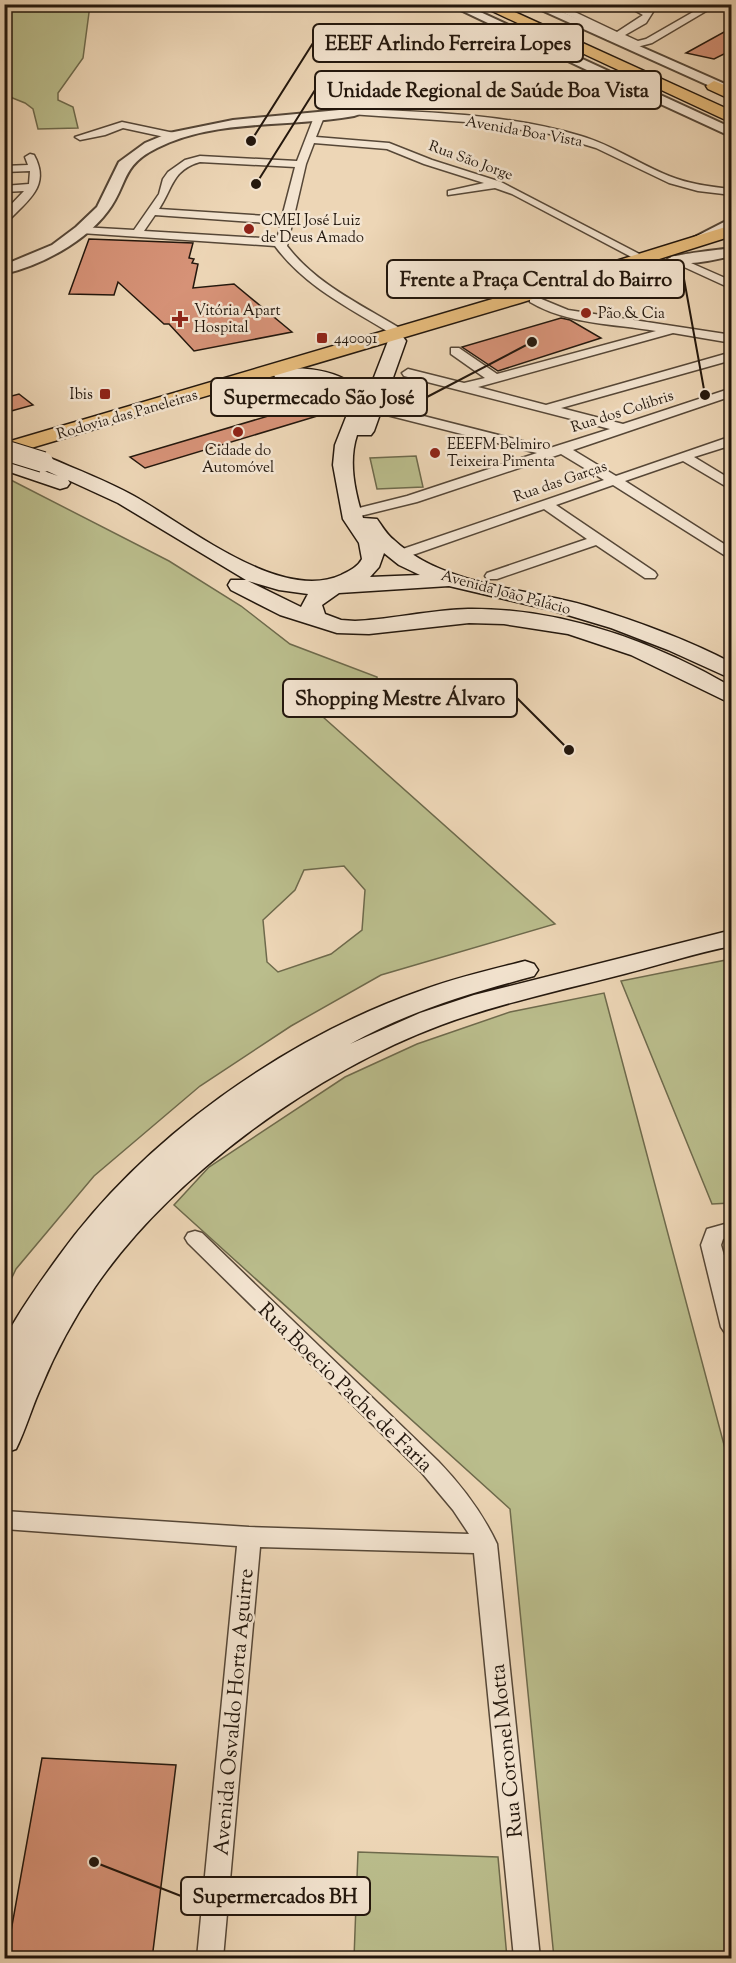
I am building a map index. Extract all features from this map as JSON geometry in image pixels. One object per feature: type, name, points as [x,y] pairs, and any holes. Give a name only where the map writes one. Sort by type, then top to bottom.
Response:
[{"type":"main road","points":[[484,4],[538,29],[729,105]]},
{"type":"main road","points":[[501,4],[517,8],[573,41],[732,126]]},
{"type":"main road","points":[[496,23],[538,29]]},
{"type":"main road","points":[[714,86],[729,105]]},
{"type":"main road","name":"Rodovia das Paneleiras","points":[[523,301],[732,230]]},
{"type":"main road","name":"Rodovia das Paneleiras","points":[[4,450],[732,241]]},
{"type":"main road","name":"Rodovia das Paneleiras","points":[[4,457],[283,375],[398,337]]},
{"type":"main road","name":"Avenida João Palácio","points":[[398,337],[380,382],[356,457],[360,513],[358,529],[371,546],[373,558],[365,570],[316,597],[311,605],[316,618],[328,624],[364,628],[442,618],[494,617],[552,624],[597,635],[653,656],[684,670],[732,697]]},
{"type":"main road","points":[[283,375],[321,378],[344,387],[345,380],[354,375],[369,376],[380,382]]},
{"type":"main road","name":"Avenida João Palácio","points":[[344,387],[357,398],[360,407],[343,454],[360,513],[379,538],[399,555],[426,570],[456,581],[568,607],[658,638],[732,672]]},
{"type":"main road","points":[[4,450],[24,465],[103,504],[272,603],[328,624]]},
{"type":"main road","points":[[24,465],[86,480],[125,499],[249,574],[265,581],[295,587],[456,581],[462,591],[462,601],[455,610],[442,618]]},
{"type":"main road","points":[[552,624],[520,616],[505,609],[501,603],[507,598],[515,598],[568,607]]},
{"type":"main road","points":[[4,1368],[55,1285],[110,1212],[199,1129],[243,1094],[285,1066],[375,1020],[418,1001],[459,987],[589,956],[732,928]]},
{"type":"main road","points":[[4,1440],[19,1399],[62,1311],[93,1267],[120,1232],[160,1191],[239,1127],[322,1071],[402,1030],[510,993],[732,938]]},
{"type":"main road","points":[[670,954],[732,951]]},
{"type":"street","points":[[453,4],[732,133]]},
{"type":"street","points":[[533,4],[634,44],[645,43],[714,4]]},
{"type":"street","points":[[549,4],[714,86]]},
{"type":"street","points":[[627,4],[649,14]]},
{"type":"street","points":[[614,37],[649,14],[654,4]]},
{"type":"street","points":[[354,112],[384,85],[406,79],[531,75],[630,86]]},
{"type":"street","name":"Avenida Boa Vista","points":[[4,270],[57,249],[81,230],[103,209],[124,165],[150,147],[174,136],[232,123],[320,117],[354,112],[436,116],[541,130],[575,138],[678,183],[732,192]]},
{"type":"street","points":[[280,243],[288,221],[301,164],[320,117]]},
{"type":"street","points":[[81,137],[122,125],[174,136]]},
{"type":"street","name":"Rua São Jorge","points":[[310,140],[389,146],[428,162],[497,184],[643,259]]},
{"type":"street","points":[[4,219],[34,186],[35,168],[30,157]]},
{"type":"street","points":[[138,232],[164,194],[168,179],[177,168],[189,162],[200,159],[301,164]]},
{"type":"street","points":[[4,169],[35,168]]},
{"type":"street","points":[[452,193],[497,184]]},
{"type":"street","points":[[4,189],[34,186]]},
{"type":"street","points":[[153,212],[288,221]]},
{"type":"street","points":[[690,243],[732,222]]},
{"type":"street","points":[[81,230],[280,243]]},
{"type":"street","points":[[280,243],[292,263],[308,278],[398,337]]},
{"type":"street","points":[[675,259],[701,258],[732,252]]},
{"type":"street","points":[[675,259],[732,286]]},
{"type":"street","points":[[523,301],[560,311],[732,339]]},
{"type":"street","points":[[465,387],[671,330]]},
{"type":"street","points":[[455,351],[494,378]]},
{"type":"street","points":[[549,408],[732,356]]},
{"type":"street","points":[[408,373],[623,428]]},
{"type":"street","name":"Rua dos Colibris","points":[[360,513],[412,499],[732,392]]},
{"type":"street","points":[[384,410],[555,450],[614,480],[732,556]]},
{"type":"street","name":"Rua das Garças","points":[[399,555],[732,440]]},
{"type":"street","points":[[683,456],[732,486]]},
{"type":"street","points":[[545,504],[650,575]]},
{"type":"street","points":[[492,576],[596,540]]},
{"type":"street","points":[[723,1232],[712,1252],[732,1328]]},
{"type":"street","name":"Rua Boecio Pache de Faria","points":[[195,1238],[430,1467],[468,1511],[485,1544]]},
{"type":"street","points":[[4,1520],[249,1537],[485,1544]]},
{"type":"street","name":"Avenida Osvaldo Horta Aguirre","points":[[210,1959],[249,1537]]},
{"type":"street","name":"Rua Coronel Motta","points":[[485,1544],[527,1959]]},
{"type":"green space","points":[[4,5],[90,5],[83,58],[58,93],[58,100],[73,107],[78,128],[38,129],[33,109],[5,95]]},
{"type":"green space","points":[[416,456],[423,487],[377,489],[370,458]]},
{"type":"green space","points":[[5,477],[169,561],[241,606],[290,644],[377,677],[377,693],[323,717],[555,924],[381,975],[291,1026],[200,1086],[94,1176],[16,1269],[5,1292]],"holes":[[[344,866],[365,890],[362,930],[331,954],[278,972],[267,962],[263,920],[295,890],[304,870]]]},
{"type":"green space","points":[[731,959],[731,1203],[712,1204],[621,981]]},
{"type":"green space","points":[[604,993],[731,1471],[731,1958],[554,1958],[510,1509],[174,1205],[209,1167],[345,1077],[417,1044],[510,1012]]},
{"type":"green space","points":[[358,1852],[498,1857],[507,1958],[354,1958]]},
{"type":"building","points":[[724,32],[732,33],[732,50],[714,59],[686,53]]},
{"type":"building","name":"Vitória Apart Hospital","points":[[89,239],[193,243],[189,258],[194,259],[192,263],[198,264],[193,288],[234,284],[292,332],[194,351],[169,324],[164,324],[118,282],[114,295],[69,294]]},
{"type":"building","points":[[561,318],[570,320],[601,338],[498,371],[462,347]]},
{"type":"building","points":[[19,394],[33,405],[4,413],[4,398]]},
{"type":"building","name":"Cidade do Automóvel","points":[[339,395],[345,403],[344,408],[145,468],[130,457]]},
{"type":"building","points":[[42,1758],[176,1765],[152,1959],[6,1959]]},
{"type":"place","name":"EEEF Arlindo Ferreira Lopes","points":[[251,141]]},
{"type":"place","name":"Unidade Regional de Saúde Boa Vista","points":[[256,184]]},
{"type":"place","name":"CMEI José Luiz de Deus Amado","points":[[249,229]]},
{"type":"place","name":"Pão & Cia","points":[[586,313]]},
{"type":"place","name":"Vitória Apart Hospital","points":[[180,319]]},
{"type":"place","name":"440091","points":[[322,338]]},
{"type":"place","name":"Supermecado São José","points":[[532,342]]},
{"type":"place","name":"Ibis","points":[[105,394]]},
{"type":"place","name":"Frente a Praça Central do Bairro","points":[[705,395]]},
{"type":"place","name":"Cidade do Automóvel","points":[[238,432]]},
{"type":"place","name":"EEEFM Belmiro Teixeira Pimenta","points":[[435,453]]},
{"type":"place","name":"Shopping Mestre Álvaro","points":[[569,750]]},
{"type":"place","name":"Supermercados BH","points":[[94,1862]]}]
